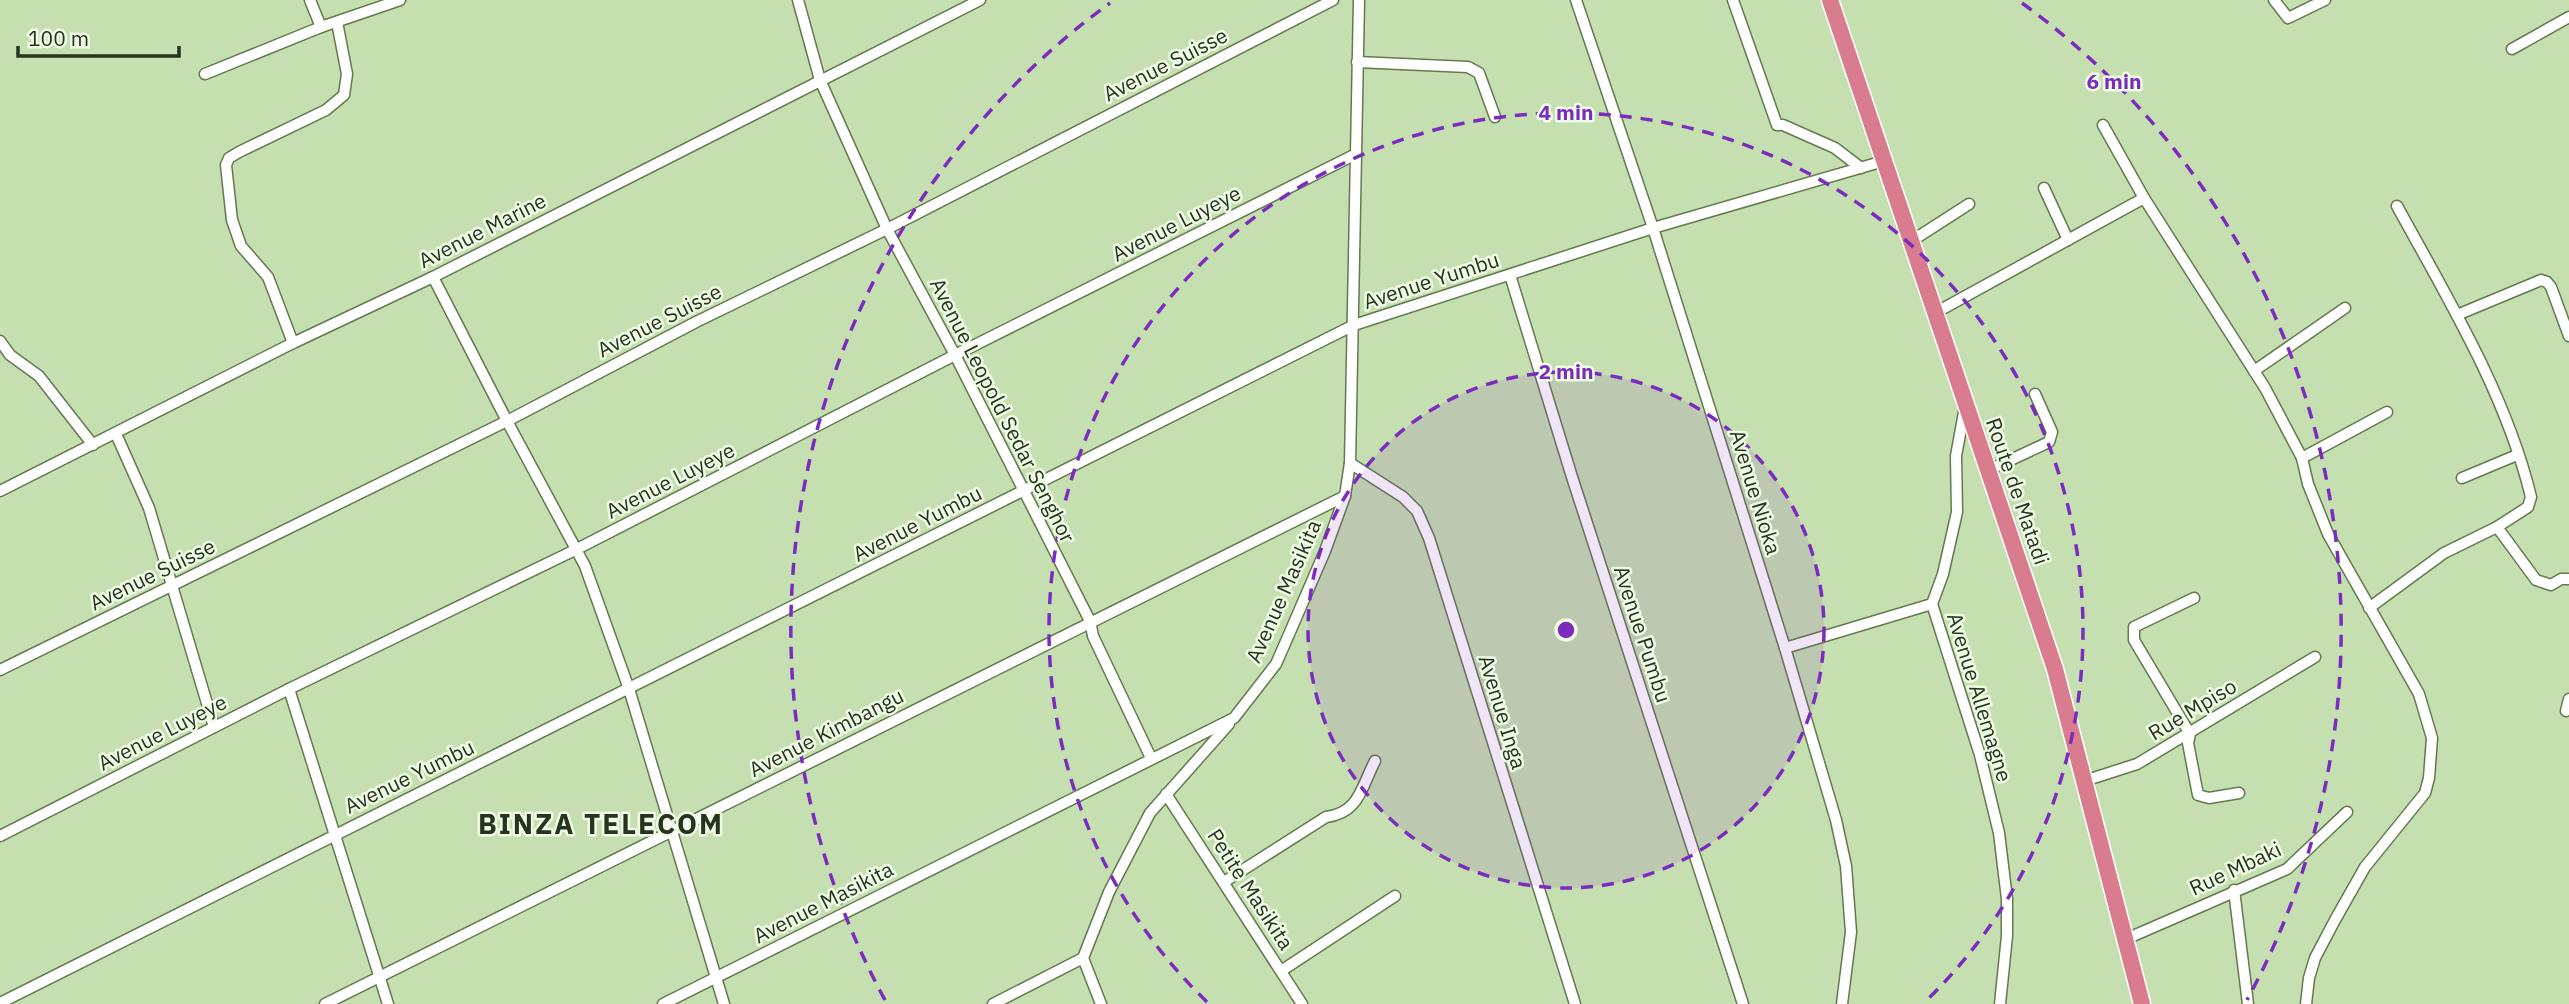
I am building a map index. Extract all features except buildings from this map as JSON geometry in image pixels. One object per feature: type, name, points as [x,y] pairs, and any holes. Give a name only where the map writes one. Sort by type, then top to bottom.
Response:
[{"type":"highway","name":"Route de Matadi","points":[[1830,0],[2055,669],[2142,1004]]},
{"type":"street","points":[[310,0],[321,27]]},
{"type":"street","points":[[205,74],[321,27],[400,0]]},
{"type":"street","name":"Avenue Leopold Sedar Senghor","points":[[798,0],[821,80],[887,229],[955,355],[1090,621],[1094,636],[1151,758]]},
{"type":"street","name":"Avenue Marine","points":[[0,491],[293,343],[433,277],[980,0]]},
{"type":"street","name":"Avenue Suisse","points":[[0,670],[507,421],[696,322],[887,229],[1333,0]]},
{"type":"street","name":"Avenue Masikita","points":[[663,1004],[1234,718],[1276,664],[1325,551],[1345,496],[1350,463],[1359,0]]},
{"type":"street","name":"Avenue Nioka","points":[[1576,0],[1653,228],[1836,820],[1846,866],[1851,932],[1842,1004]]},
{"type":"street","points":[[1733,0],[1777,125],[1783,125],[1835,148],[1861,168]]},
{"type":"street","points":[[2274,0],[2288,18],[2325,0]]},
{"type":"street","points":[[2512,49],[2569,17]]},
{"type":"street","points":[[293,343],[268,277],[241,246],[232,220],[226,165],[229,158],[239,152],[326,110],[344,95],[347,74],[337,22]]},
{"type":"street","points":[[1357,62],[1468,67],[1479,73],[1495,117]]},
{"type":"street","points":[[2103,125],[2144,198],[2254,371],[2302,458],[2308,484],[2328,534],[2418,694],[2432,738],[2425,793],[2365,867],[2335,920],[2315,957],[2306,1004]]},
{"type":"street","name":"Avenue Luyeye","points":[[0,836],[289,689],[575,550],[1356,154]]},
{"type":"street","name":"Avenue Yumbu","points":[[0,1003],[1354,325],[1653,228],[1884,161]]},
{"type":"street","points":[[2044,188],[2068,240]]},
{"type":"street","points":[[1935,313],[2144,198]]},
{"type":"street","points":[[1910,242],[1969,204]]},
{"type":"street","points":[[2369,608],[2444,553],[2497,527],[2530,504],[2530,493],[2504,414],[2457,315],[2397,206]]},
{"type":"street","name":"Avenue Pumbu","points":[[1510,275],[1572,477],[1743,1004]]},
{"type":"street","points":[[433,277],[585,566],[629,689],[724,1004]]},
{"type":"street","points":[[2457,315],[2541,281],[2547,282],[2569,336]]},
{"type":"street","points":[[2254,371],[2345,308]]},
{"type":"street","points":[[0,341],[10,355],[39,376],[93,445]]},
{"type":"street","points":[[1989,470],[2049,442],[2052,432],[2035,394]]},
{"type":"street","name":"Avenue Allemagne","points":[[1966,403],[1956,456],[1957,512],[1943,574],[1932,604],[1980,755],[1999,833],[2007,899],[2007,936],[2000,1004]]},
{"type":"street","points":[[2302,458],[2387,412]]},
{"type":"street","points":[[116,434],[149,508],[170,587],[214,727]]},
{"type":"street","points":[[2462,478],[2517,455]]},
{"type":"street","name":"Avenue Inga","points":[[1350,463],[1410,504],[1417,511],[1429,538],[1575,1004]]},
{"type":"street","name":"Avenue Kimbangu","points":[[325,1004],[1345,496]]},
{"type":"street","points":[[2497,527],[2536,580],[2551,585],[2561,579],[2569,579]]},
{"type":"street","points":[[2194,598],[2134,628],[2133,636],[2190,734],[2188,743],[2198,795],[2209,798],[2239,793]]},
{"type":"street","points":[[1785,648],[1932,604]]},
{"type":"street","name":"Rue Mpiso","points":[[2084,781],[2137,764],[2315,657]]},
{"type":"street","points":[[289,689],[388,1004]]},
{"type":"street","points":[[2566,711],[2569,699]]},
{"type":"street","points":[[993,1004],[1083,958],[1129,849],[1150,813],[1234,718]]},
{"type":"street","points":[[1224,883],[1326,817],[1342,814],[1352,807],[1375,761]]},
{"type":"street","name":"Petite Masikita","points":[[1166,794],[1302,1004]]},
{"type":"street","name":"Rue Mbaki","points":[[2126,939],[2287,869],[2347,812]]},
{"type":"street","points":[[2234,890],[2248,1004]]},
{"type":"street","points":[[1281,971],[1395,896]]},
{"type":"street","points":[[1083,958],[1101,1004]]},
{"type":"district","name":"BINZA TELECOM","points":[[601,823]]}]
